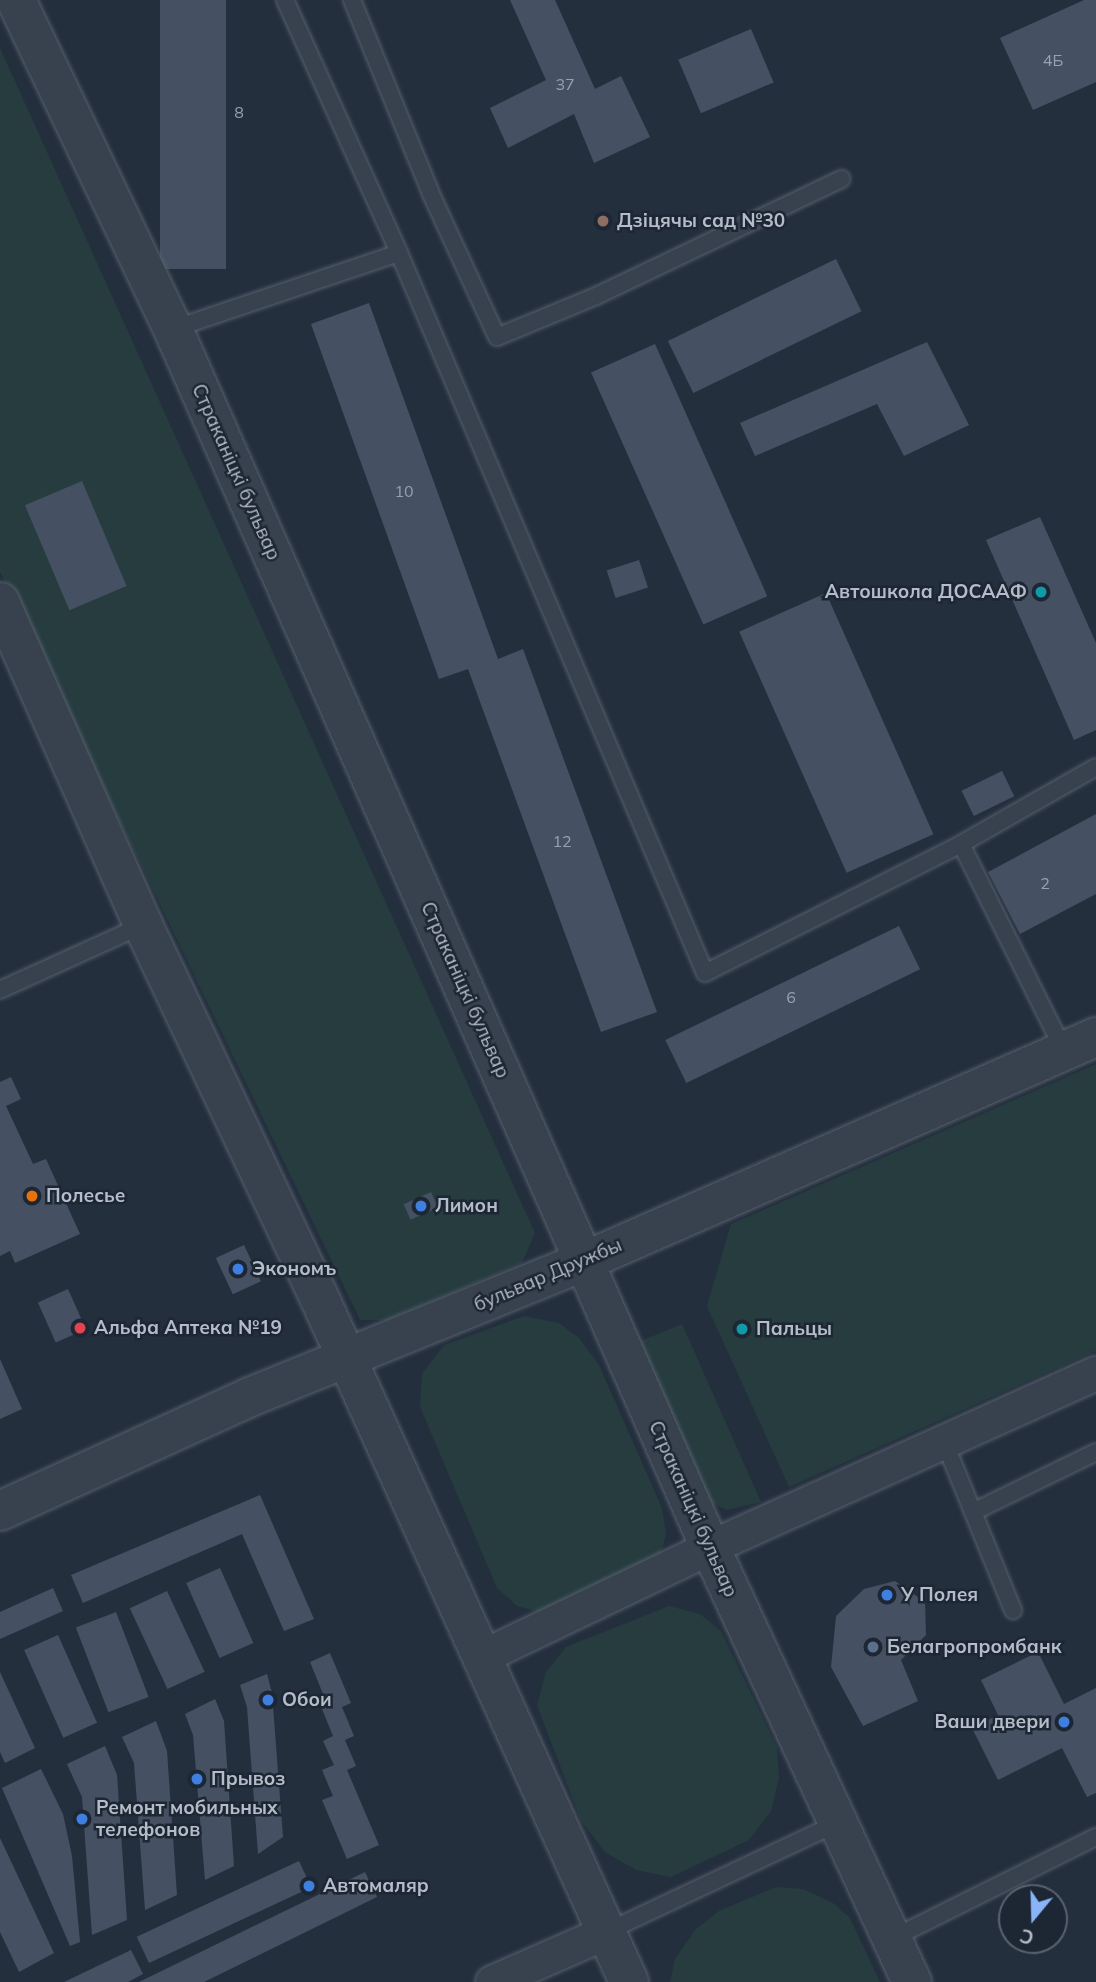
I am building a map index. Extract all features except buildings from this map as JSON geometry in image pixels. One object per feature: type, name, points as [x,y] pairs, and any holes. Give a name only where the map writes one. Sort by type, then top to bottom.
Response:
[{"type":"street","name":"Страканіцкі бульвар","points":[[16,0],[173,329],[710,1547],[835,1824],[912,1982]]},
{"type":"street","points":[[0,602],[143,925],[347,1357],[629,1982]]},
{"type":"street","name":"бульвар Дружбы","points":[[0,1511],[347,1357],[584,1261],[1080,1044]]},
{"type":"street","points":[[484,1656],[710,1547],[1096,1373]]},
{"type":"street","points":[[492,1982],[606,1932]]},
{"type":"lane","points":[[285,0],[399,253],[705,973],[961,844],[1096,767]]},
{"type":"lane","points":[[352,0],[431,194],[497,337],[596,296],[841,179]]},
{"type":"lane","points":[[173,329],[399,253]]},
{"type":"lane","points":[[961,844],[1080,1044]]},
{"type":"lane","points":[[0,990],[143,925]]},
{"type":"lane","points":[[944,1441],[1013,1610]]},
{"type":"lane","points":[[972,1511],[1096,1452]]},
{"type":"lane","points":[[606,1932],[835,1824]]},
{"type":"lane","points":[[891,1938],[1096,1837]]},
{"type":"green space","points":[[0,48],[535,1233],[522,1263],[387,1320],[360,1320],[0,572]]},
{"type":"green space","points":[[1096,1064],[1096,1351],[789,1487],[707,1306],[731,1224]]},
{"type":"green space","points":[[524,1316],[559,1323],[579,1338],[599,1365],[662,1508],[666,1534],[659,1561],[538,1612],[517,1606],[497,1588],[420,1407],[422,1374],[444,1345]]},
{"type":"green space","points":[[682,1324],[761,1502],[727,1510],[704,1500],[631,1345]]},
{"type":"green space","points":[[669,1606],[700,1614],[721,1631],[777,1747],[779,1778],[771,1811],[749,1840],[671,1877],[636,1870],[605,1852],[581,1821],[537,1705],[546,1672],[566,1647]]},
{"type":"green space","points":[[776,1887],[803,1889],[833,1903],[850,1918],[880,1982],[670,1982],[675,1959],[695,1930],[719,1911]]},
{"type":"place","name":"Дзіцячы сад №30","points":[[603,221]]},
{"type":"place","name":"Автошкола ДОСААФ","points":[[1041,592]]},
{"type":"place","name":"Полесье","points":[[32,1196]]},
{"type":"place","name":"Лимон","points":[[421,1206]]},
{"type":"place","name":"Экономъ","points":[[238,1269]]},
{"type":"place","name":"Альфа Аптека №19","points":[[80,1328]]},
{"type":"place","name":"Пальцы","points":[[742,1329]]},
{"type":"place","name":"У Полея","points":[[887,1595]]},
{"type":"place","name":"Белагропромбанк","points":[[873,1647]]},
{"type":"place","name":"Обои","points":[[268,1700]]},
{"type":"place","name":"Ваши двери","points":[[1064,1722]]},
{"type":"place","name":"Прывоз","points":[[197,1779]]},
{"type":"place","name":"Ремонт мобильных телефонов","points":[[82,1819]]},
{"type":"place","name":"Автомаляр","points":[[309,1886]]}]
